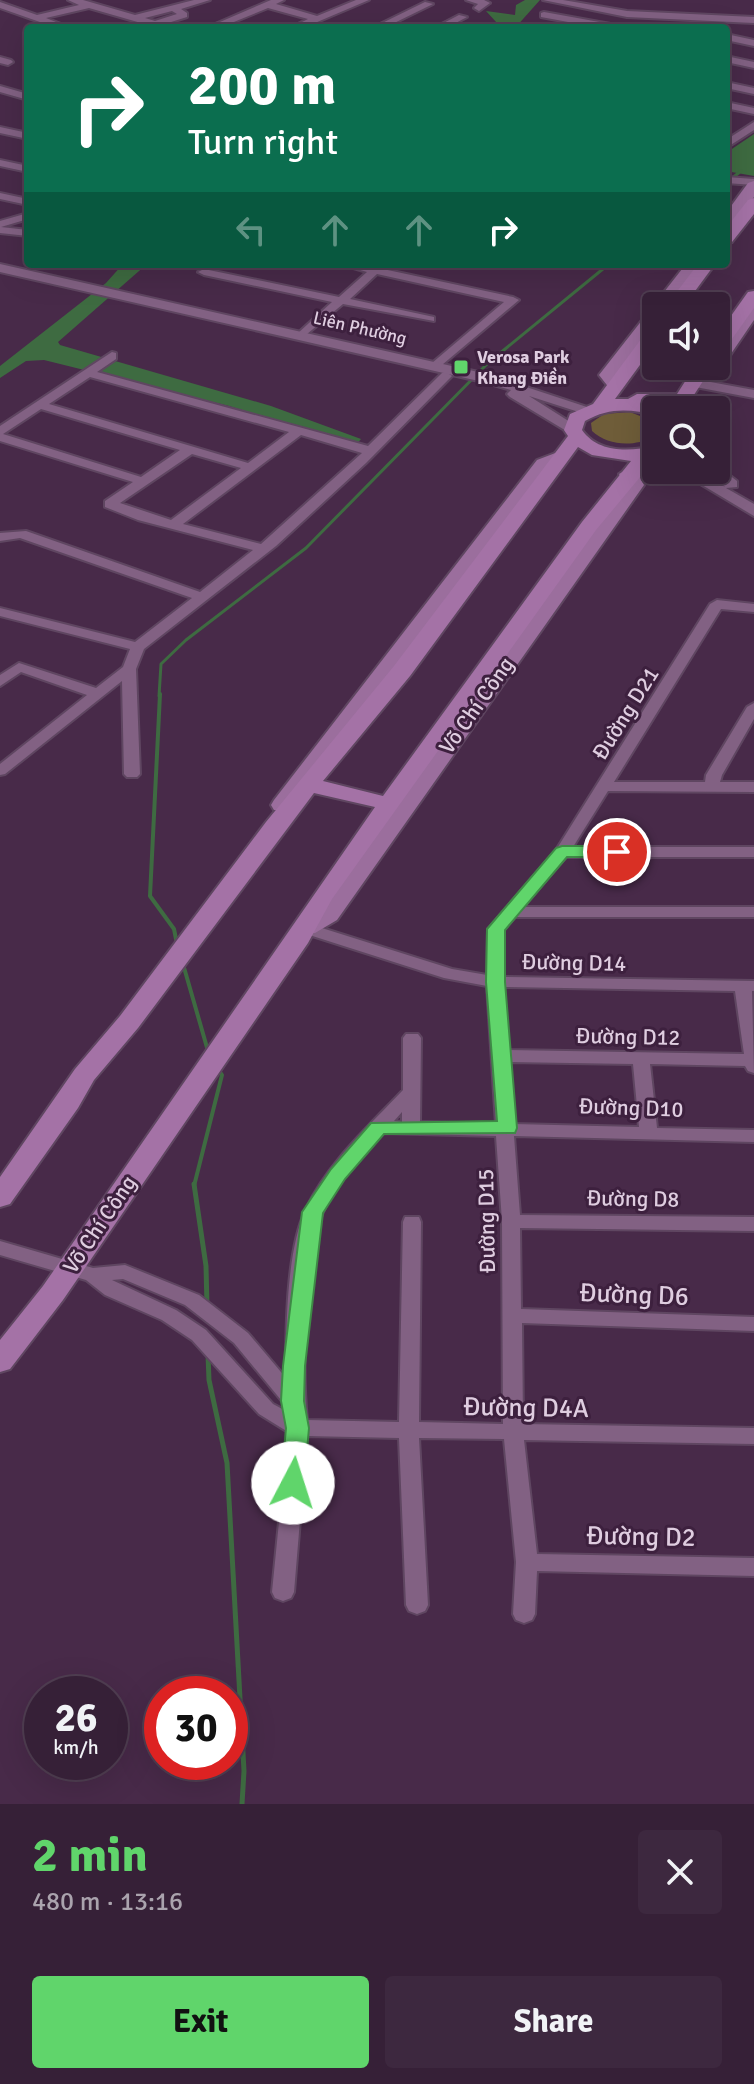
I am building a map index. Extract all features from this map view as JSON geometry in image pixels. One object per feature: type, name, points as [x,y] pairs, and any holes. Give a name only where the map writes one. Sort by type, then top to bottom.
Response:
[{"type":"highway","points":[[730,234],[754,203]]},
{"type":"highway","points":[[686,292],[704,268]]},
{"type":"highway","points":[[730,332],[752,305]]},
{"type":"highway","points":[[0,1197],[69,1102],[84,1075],[129,1022],[274,827],[402,671],[585,421],[642,349]]},
{"type":"highway","points":[[684,396],[696,380]]},
{"type":"highway","points":[[585,421],[631,400],[642,401]]},
{"type":"highway","points":[[585,421],[633,405],[642,407]]},
{"type":"highway","points":[[585,421],[599,457],[617,463],[642,458]]},
{"type":"highway","points":[[585,421],[584,444],[612,453],[642,456]]},
{"type":"highway","name":"Võ Chí Công","points":[[0,1361],[81,1272],[135,1170],[306,928],[321,898],[642,464]]},
{"type":"highway","points":[[311,785],[389,804]]},
{"type":"main road","points":[[730,218],[752,182]]},
{"type":"main road","points":[[673,292],[692,268]]},
{"type":"main road","points":[[730,341],[752,305]]},
{"type":"main road","points":[[274,827],[274,814],[544,464],[585,421],[608,375],[642,332]]},
{"type":"main road","points":[[694,383],[701,380]]},
{"type":"main road","name":"Võ Chí Công","points":[[306,928],[328,915],[634,485],[642,468]]},
{"type":"main road","points":[[0,1181],[61,1099],[84,1075]]},
{"type":"street","points":[[73,0],[155,24]]},
{"type":"street","points":[[35,18],[106,0]]},
{"type":"street","points":[[162,24],[184,15],[173,8],[205,0]]},
{"type":"street","points":[[252,0],[317,19]]},
{"type":"street","points":[[221,24],[279,0]]},
{"type":"street","points":[[305,24],[364,0]]},
{"type":"street","points":[[471,0],[485,3],[479,8]]},
{"type":"street","points":[[548,0],[627,14],[754,20]]},
{"type":"street","points":[[386,24],[428,4]]},
{"type":"street","points":[[0,5],[54,24]]},
{"type":"street","points":[[544,15],[594,24]]},
{"type":"street","points":[[447,24],[462,17]]},
{"type":"street","points":[[730,36],[754,37]]},
{"type":"street","points":[[730,37],[754,43]]},
{"type":"street","points":[[730,60],[754,65]]},
{"type":"street","points":[[730,84],[754,89]]},
{"type":"street","points":[[0,92],[24,99]]},
{"type":"street","points":[[730,106],[754,111]]},
{"type":"street","points":[[730,142],[754,125]]},
{"type":"street","points":[[0,130],[24,135]]},
{"type":"street","points":[[0,163],[24,168]]},
{"type":"street","points":[[730,175],[752,182]]},
{"type":"street","points":[[730,180],[752,182]]},
{"type":"street","points":[[0,196],[24,201]]},
{"type":"street","points":[[0,215],[24,209]]},
{"type":"street","points":[[2,228],[24,218]]},
{"type":"street","points":[[2,228],[24,232]]},
{"type":"street","points":[[2,228],[24,238]]},
{"type":"street","points":[[0,268],[77,290]]},
{"type":"street","points":[[301,336],[377,268]]},
{"type":"street","points":[[132,774],[129,669],[138,647],[263,549],[371,451],[513,300],[382,268]]},
{"type":"street","points":[[204,272],[430,319]]},
{"type":"street","points":[[0,276],[117,298]]},
{"type":"street","name":"Liên Phường","points":[[117,298],[445,370],[485,381],[585,421]]},
{"type":"street","name":"Liên Phường","points":[[117,298],[445,370]]},
{"type":"street","points":[[0,431],[109,359]]},
{"type":"street","points":[[90,372],[296,433],[371,451]]},
{"type":"street","name":"Liên Phường","points":[[485,381],[585,421]]},
{"type":"street","points":[[694,383],[754,394]]},
{"type":"street","points":[[40,405],[250,467]]},
{"type":"street","points":[[173,525],[296,433]]},
{"type":"street","points":[[0,437],[142,481]]},
{"type":"street","points":[[189,450],[110,504],[263,549]]},
{"type":"street","points":[[709,484],[754,511]]},
{"type":"street","points":[[731,484],[754,497]]},
{"type":"street","points":[[0,537],[21,534],[203,597]]},
{"type":"street","name":"Đường D21","points":[[562,852],[717,604],[754,608]]},
{"type":"street","points":[[0,612],[138,647]]},
{"type":"street","points":[[0,682],[19,667],[96,693]]},
{"type":"street","points":[[0,771],[129,669]]},
{"type":"street","points":[[712,787],[714,775],[754,707]]},
{"type":"street","points":[[606,786],[754,787]]},
{"type":"street","points":[[562,852],[754,852]]},
{"type":"street","name":"Đường D15","points":[[524,1614],[527,1562],[513,1433],[511,1221],[495,982],[496,929],[562,852]]},
{"type":"street","points":[[513,912],[754,912]]},
{"type":"street","name":"Đường D14","points":[[306,928],[450,974],[495,982],[748,986]]},
{"type":"street","points":[[748,986],[754,1067]]},
{"type":"street","points":[[411,1127],[412,1038]]},
{"type":"street","name":"Đường D12","points":[[501,1056],[754,1060]]},
{"type":"street","points":[[641,1058],[648,1131]]},
{"type":"street","points":[[283,1592],[298,1428],[293,1401],[301,1292],[313,1212],[338,1174],[412,1091]]},
{"type":"street","name":"Đường D10","points":[[379,1127],[648,1131],[754,1136]]},
{"type":"street","name":"Đường D8","points":[[511,1221],[754,1224]]},
{"type":"street","points":[[412,1222],[409,1431],[417,1605]]},
{"type":"street","points":[[0,1248],[81,1272],[112,1290],[169,1315],[199,1335],[221,1356],[237,1380],[266,1409],[298,1428]]},
{"type":"street","points":[[81,1272],[125,1272],[192,1300],[241,1338],[293,1401]]},
{"type":"street","points":[[135,1298],[147,1279]]},
{"type":"street","name":"Đường D6","points":[[512,1316],[754,1324]]},
{"type":"street","name":"Đường D4A","points":[[298,1428],[754,1436]]},
{"type":"street","name":"Đường D2","points":[[527,1562],[754,1567]]},
{"type":"shaded area","points":[[525,0],[540,0],[519,24],[496,24],[486,11],[515,15],[516,5]]},
{"type":"shaded area","points":[[754,134],[754,176],[730,172],[730,150]]},
{"type":"shaded area","points":[[119,268],[142,268],[58,342],[60,345],[271,406],[361,439],[356,445],[229,406],[44,360],[26,361],[0,378],[0,366],[106,283]]},
{"type":"shaded area","points":[[630,412],[642,417],[642,441],[621,443],[598,436],[592,431],[591,423],[604,414]]},
{"type":"waterway","points":[[730,180],[741,171]]},
{"type":"waterway","points":[[159,696],[161,664],[186,640],[306,548],[488,363],[604,268]]},
{"type":"waterway","points":[[160,694],[150,896],[174,929],[177,944]]},
{"type":"waterway","points":[[183,964],[208,1051]]},
{"type":"waterway","points":[[194,1185],[222,1075],[218,1069]]},
{"type":"waterway","points":[[194,1185],[206,1266],[207,1306]]},
{"type":"waterway","points":[[208,1355],[209,1380],[227,1463],[244,1771],[242,1804]]},
{"type":"place","name":"Verosa Park Khang Điền","points":[[461,367]]},
{"type":"route","points":[[293,1483],[298,1428],[293,1401],[294,1366],[313,1212],[338,1174],[379,1127],[507,1128],[495,982],[496,929],[562,852],[617,852]]}]
